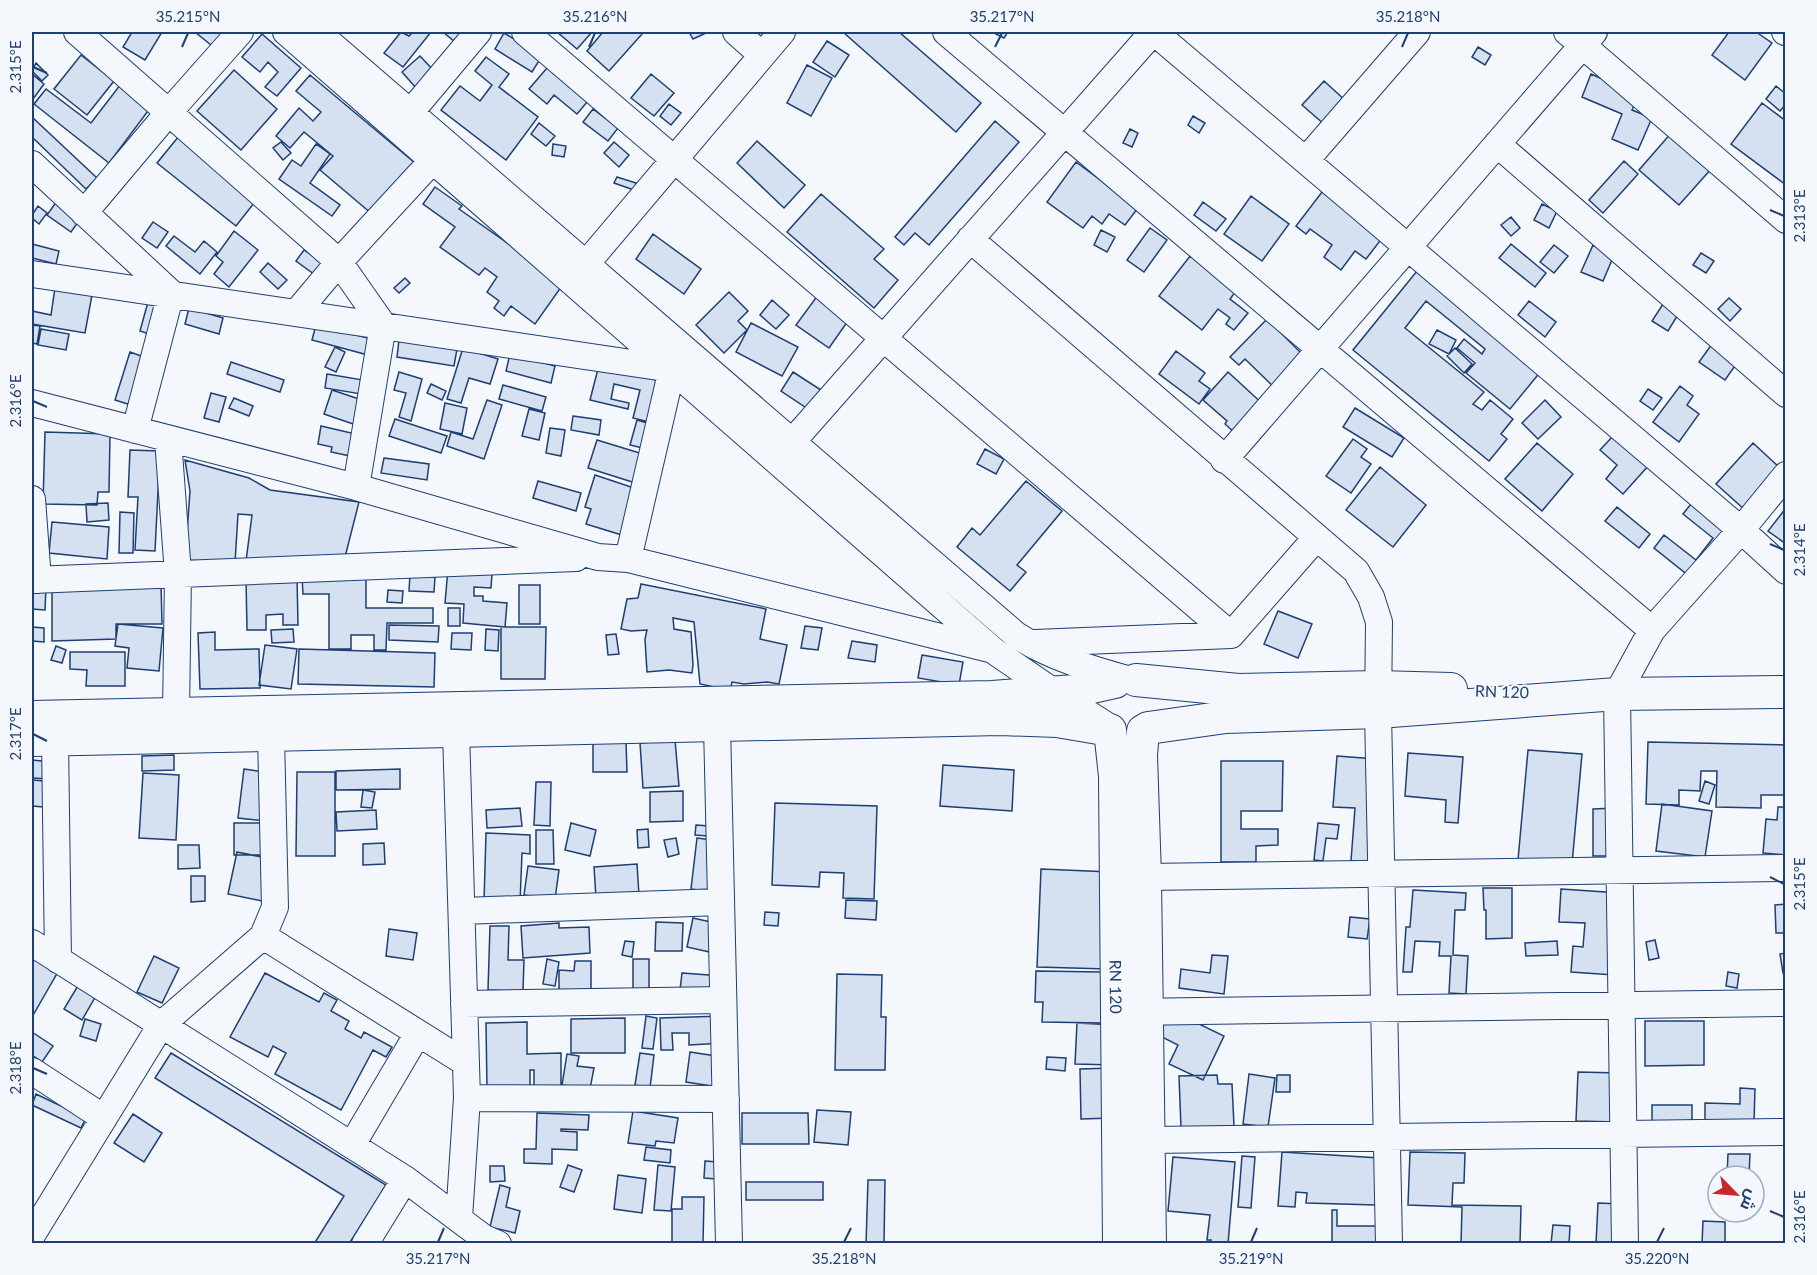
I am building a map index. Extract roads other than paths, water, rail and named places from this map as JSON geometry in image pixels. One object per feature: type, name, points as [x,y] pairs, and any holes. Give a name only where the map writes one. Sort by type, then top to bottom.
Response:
[{"type":"main road","points":[[32,717],[968,697],[1075,691],[1126,680],[1378,700]]},
{"type":"main road","points":[[1126,680],[1145,685],[1152,692],[1155,702],[1153,720],[1145,729],[1129,736],[1119,735],[1108,727],[1100,715],[1099,705],[1107,688],[1126,680]]},
{"type":"main road","name":"RN 120","points":[[1119,1244],[1132,1011],[1145,877],[1141,755],[1145,729],[1226,717],[1378,700],[1785,692]]},
{"type":"main road","points":[[43,740],[1000,719],[1057,721],[1108,727]]},
{"type":"main road","name":"RN 120","points":[[1108,727],[1115,776],[1132,1011],[1149,1140],[1150,1244]]},
{"type":"street","points":[[77,32],[339,262],[383,325],[356,487]]},
{"type":"street","points":[[84,213],[240,32]]},
{"type":"street","points":[[286,32],[404,120],[586,264],[1016,635],[1039,650],[1126,680]]},
{"type":"street","points":[[317,32],[404,120],[433,160],[994,651],[1108,727]]},
{"type":"street","points":[[404,120],[478,32]]},
{"type":"street","points":[[525,32],[884,336],[1231,635]]},
{"type":"street","points":[[736,32],[762,54]]},
{"type":"street","points":[[586,264],[782,32]]},
{"type":"street","points":[[946,32],[1652,630]]},
{"type":"street","points":[[792,441],[1154,32],[1741,530],[1785,571]]},
{"type":"street","points":[[1306,160],[1417,32]]},
{"type":"street","points":[[1224,460],[1497,144],[1581,36],[1785,220]]},
{"type":"street","points":[[1497,144],[1785,394]]},
{"type":"street","points":[[297,312],[339,262],[433,160]]},
{"type":"street","points":[[32,164],[171,293]]},
{"type":"street","points":[[970,239],[1224,460],[1356,571],[1371,597],[1379,622],[1378,700],[1389,1244]]},
{"type":"street","points":[[32,274],[672,369]]},
{"type":"street","points":[[135,430],[171,293]]},
{"type":"street","points":[[628,559],[672,369]]},
{"type":"street","points":[[32,403],[356,487],[598,557]]},
{"type":"street","points":[[168,439],[177,574],[176,714]]},
{"type":"street","points":[[1624,1244],[1617,694],[1652,630],[1741,530],[1785,475]]},
{"type":"street","points":[[32,499],[34,580],[598,557],[628,559],[994,651]]},
{"type":"street","points":[[1028,643],[1231,635],[1316,538]]},
{"type":"street","points":[[717,725],[729,1244]]},
{"type":"street","points":[[456,731],[467,1098],[459,1218]]},
{"type":"street","points":[[32,1235],[161,1025],[263,936],[275,907],[271,736]]},
{"type":"street","points":[[43,740],[58,960]]},
{"type":"street","points":[[1145,877],[1785,868]]},
{"type":"street","points":[[462,911],[721,902]]},
{"type":"street","points":[[263,936],[466,1063]]},
{"type":"street","points":[[32,943],[405,1179],[488,1242]]},
{"type":"street","points":[[464,1004],[723,999]]},
{"type":"street","points":[[1132,1011],[1785,1003]]},
{"type":"street","points":[[352,1145],[418,1033]]},
{"type":"street","points":[[32,1071],[104,1118]]},
{"type":"street","points":[[467,1098],[726,1099]]},
{"type":"street","points":[[1149,1140],[1785,1132]]},
{"type":"street","points":[[364,1244],[405,1179]]}]
